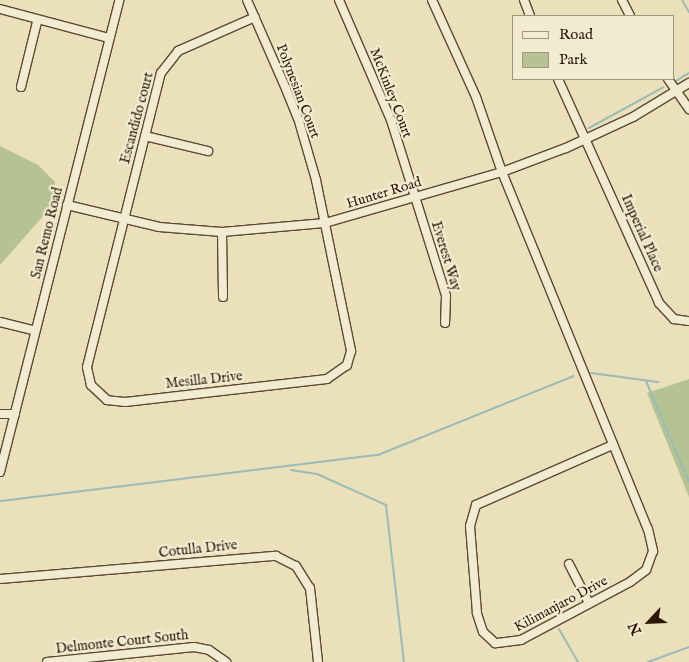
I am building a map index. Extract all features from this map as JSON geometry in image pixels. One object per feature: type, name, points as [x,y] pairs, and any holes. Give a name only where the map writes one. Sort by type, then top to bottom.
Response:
[{"type":"street","name":"San Remo Road","points":[[0,472],[118,0]]},
{"type":"street","name":"Polynesian Court","points":[[247,0],[298,118],[325,223]]},
{"type":"street","name":"McKinley Court","points":[[339,0],[391,120],[415,197]]},
{"type":"street","points":[[432,0],[476,97],[502,172]]},
{"type":"street","points":[[524,0],[530,15]]},
{"type":"street","points":[[622,0],[630,15]]},
{"type":"street","points":[[0,9],[37,22],[109,38]]},
{"type":"street","name":"Escandido court","points":[[124,219],[156,87],[169,58],[255,17]]},
{"type":"street","points":[[21,87],[37,22]]},
{"type":"street","name":"Imperial Place","points":[[558,80],[658,303],[674,319],[689,321]]},
{"type":"street","points":[[669,80],[689,109]]},
{"type":"street","name":"Hunter Road","points":[[67,206],[124,219],[222,232],[325,223],[502,172],[586,140],[676,92],[689,83]]},
{"type":"street","points":[[145,136],[208,151]]},
{"type":"street","name":"Kilimanjaro Drive","points":[[502,172],[613,444],[653,551],[641,575],[513,644],[490,640],[477,613],[470,517],[486,497],[613,444]]},
{"type":"street","name":"Everest Way","points":[[415,197],[446,296],[445,323]]},
{"type":"street","name":"Mesilla Drive","points":[[124,219],[87,367],[94,390],[117,402],[306,382],[339,374],[351,351],[325,223]]},
{"type":"street","points":[[222,232],[223,297]]},
{"type":"street","points":[[0,322],[35,331]]},
{"type":"street","points":[[0,414],[15,414]]},
{"type":"street","name":"Cotulla Drive","points":[[0,579],[276,556],[296,566],[310,588],[318,662]]},
{"type":"street","points":[[568,564],[589,603]]},
{"type":"street","name":"Delmonte Court South","points":[[47,662],[194,647],[209,650],[226,662]]},
{"type":"green space","points":[[0,146],[38,165],[55,182],[52,206],[0,265]]},
{"type":"green space","points":[[689,379],[689,497],[647,393]]},
{"type":"waterway","points":[[682,0],[689,12]]},
{"type":"waterway","points":[[676,81],[689,73]]},
{"type":"waterway","points":[[589,128],[664,87]]},
{"type":"waterway","points":[[591,373],[658,382]]},
{"type":"waterway","points":[[1,501],[378,455],[574,376]]},
{"type":"waterway","points":[[646,381],[689,482]]},
{"type":"waterway","points":[[291,470],[317,474],[386,505],[404,662]]},
{"type":"waterway","points":[[559,629],[578,662]]},
{"type":"waterway","points":[[648,662],[689,647]]}]
